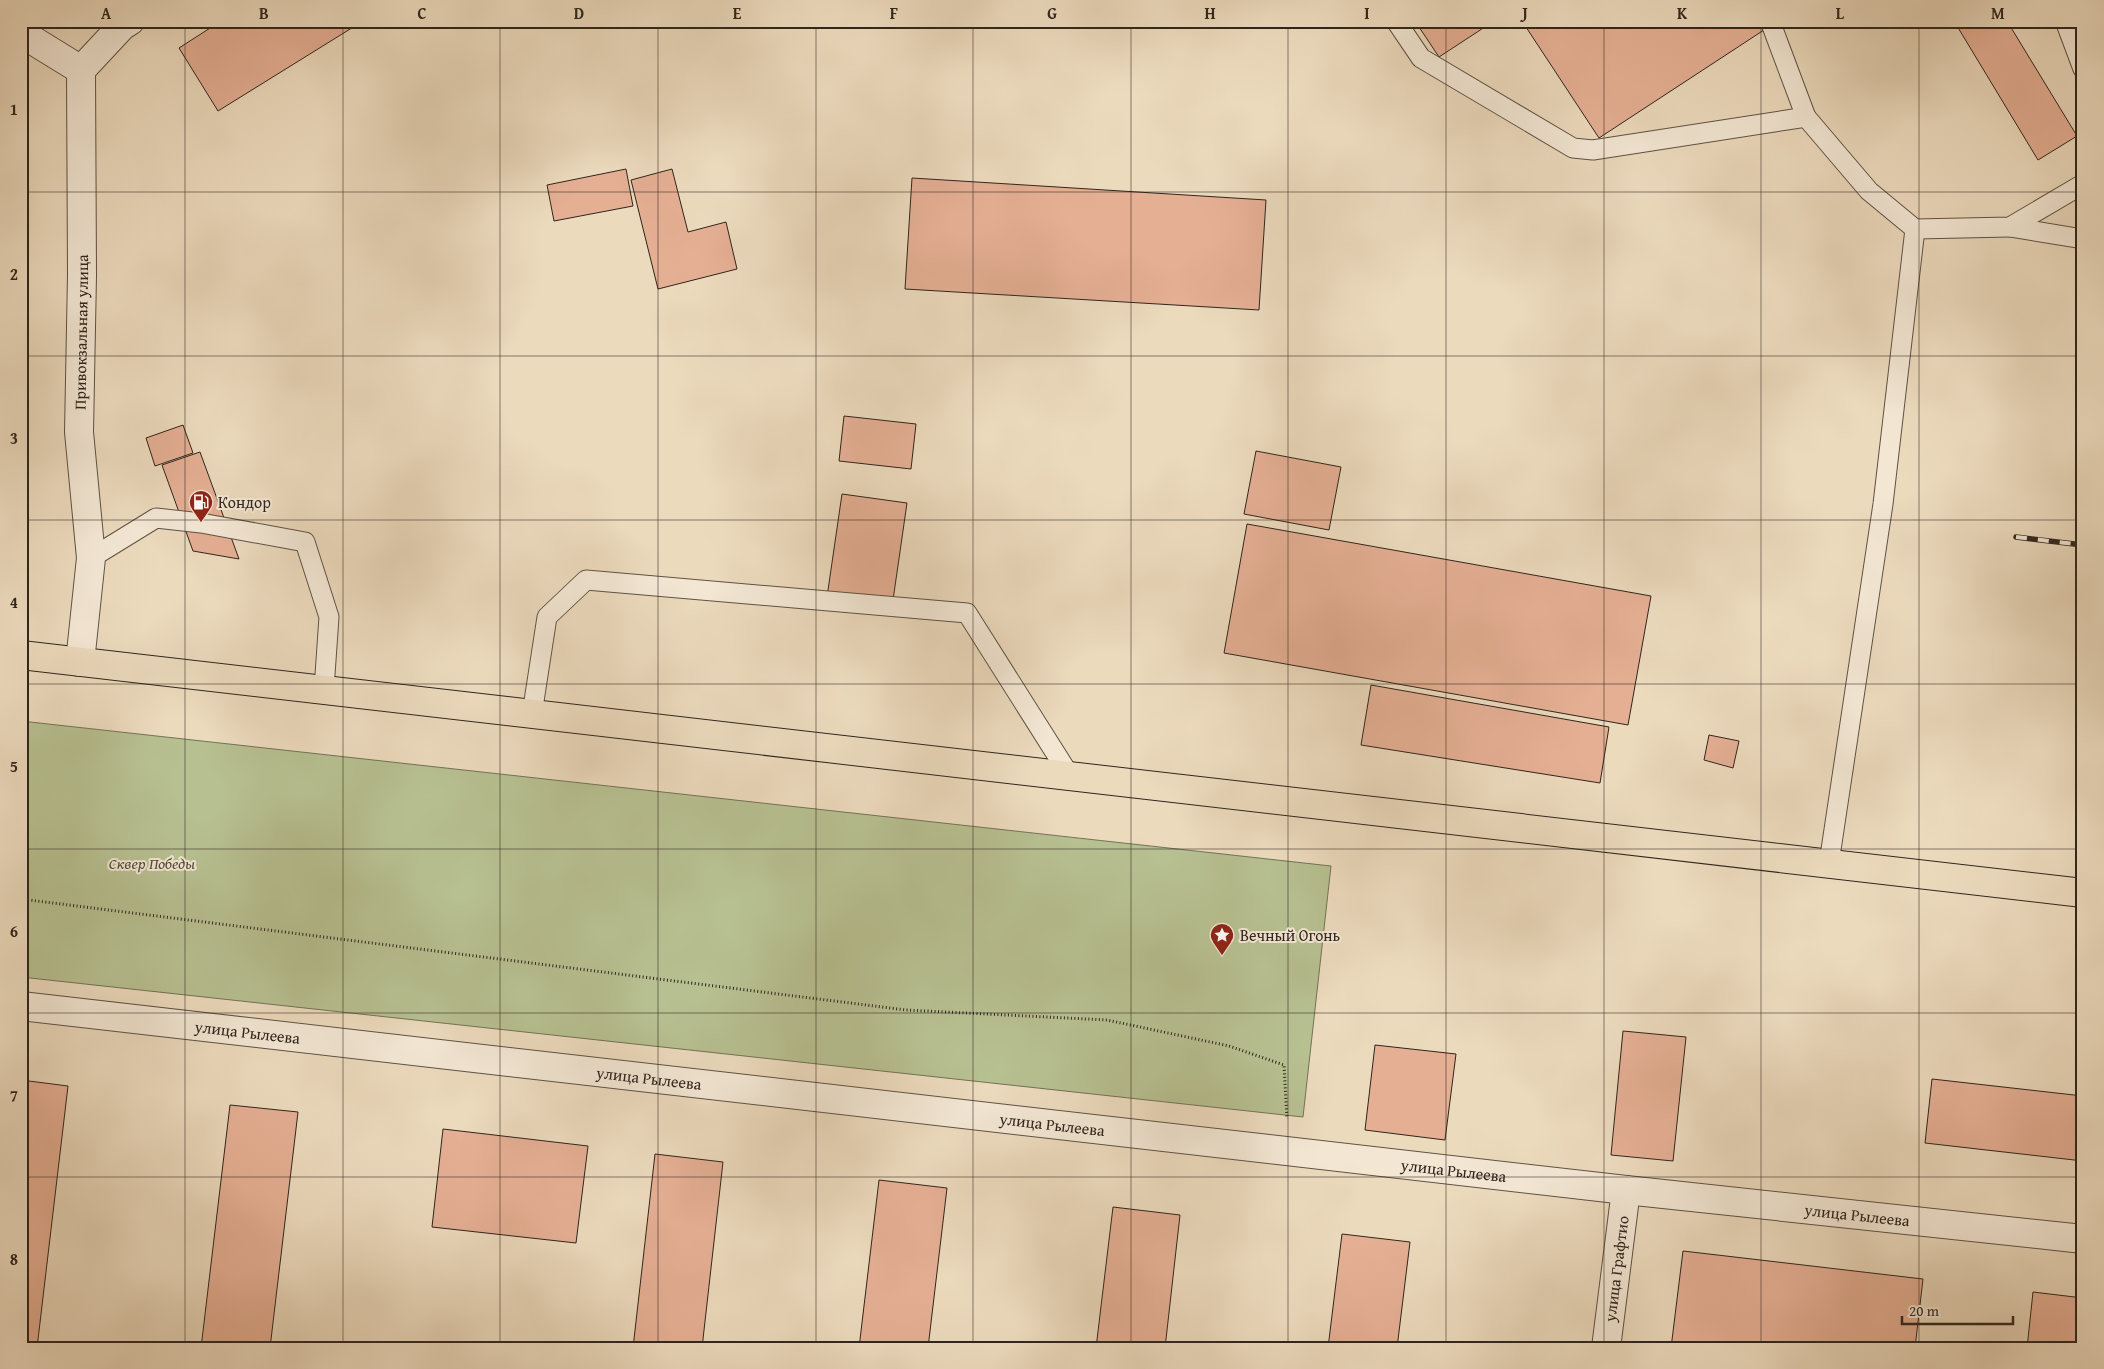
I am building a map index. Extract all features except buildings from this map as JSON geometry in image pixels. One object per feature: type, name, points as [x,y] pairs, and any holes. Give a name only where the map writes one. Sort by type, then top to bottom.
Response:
[{"type":"main road","points":[[21,655],[2083,893]]},
{"type":"street","points":[[21,33],[81,70],[122,26],[130,21]]},
{"type":"street","name":"Привокзальная улица","points":[[80,662],[91,558],[79,432],[82,275],[81,70]]},
{"type":"street","name":"улица Рылеева","points":[[21,1006],[1626,1190],[2083,1239]]},
{"type":"street","name":"улица Графтио","points":[[1606,1348],[1626,1190]]},
{"type":"lane","points":[[1396,21],[1421,58],[1573,148],[1593,150],[1806,117]]},
{"type":"lane","points":[[1770,21],[1806,117],[1869,191],[1915,229],[2010,227],[2083,239]]},
{"type":"lane","points":[[2065,21],[2083,69]]},
{"type":"lane","points":[[2010,227],[2083,184]]},
{"type":"lane","points":[[1829,863],[1883,504],[1915,229]]},
{"type":"lane","points":[[91,558],[156,518],[201,523],[305,542],[329,617],[324,689]]},
{"type":"lane","points":[[532,714],[547,617],[586,580],[967,613],[1070,776]]},
{"type":"path","points":[[21,899],[906,1010],[1107,1020],[1229,1046],[1284,1065],[1287,1124]]},
{"type":"green space","name":"Сквер Победы","points":[[21,721],[1331,866],[1303,1117],[21,977]]},
{"type":"railway","points":[[2016,537],[2083,545]]},
{"type":"place","name":"Кондор","points":[[201,523]]},
{"type":"place","name":"Вечный Огонь","points":[[1222,956]]}]
